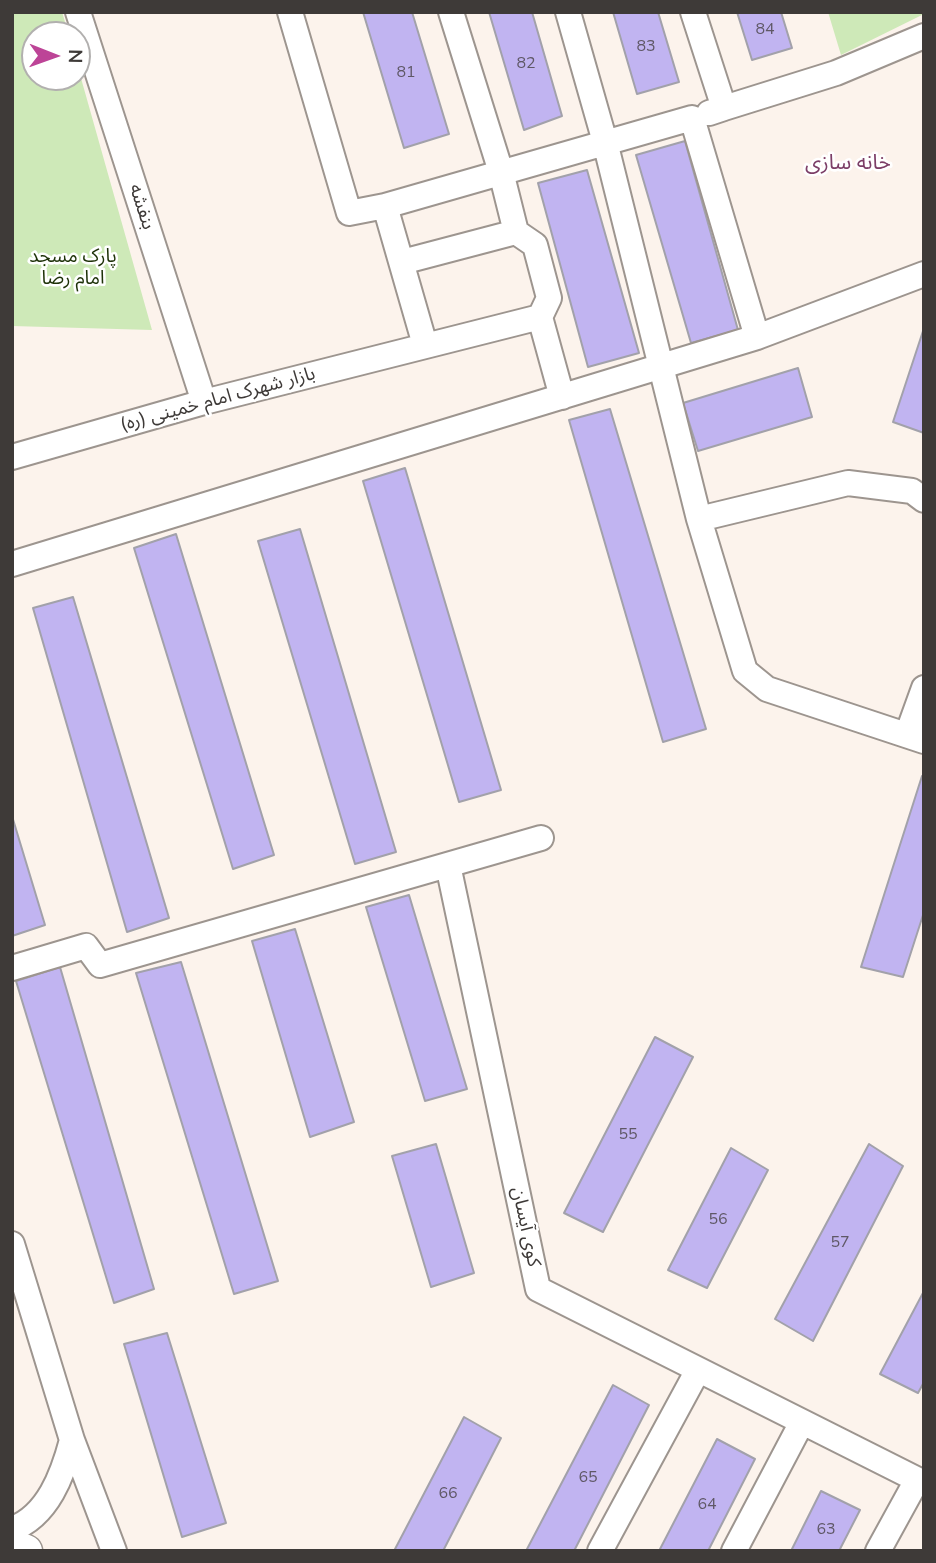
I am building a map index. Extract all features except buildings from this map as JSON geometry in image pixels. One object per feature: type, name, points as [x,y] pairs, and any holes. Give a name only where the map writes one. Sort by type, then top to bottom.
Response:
[{"type":"main road","points":[[12,1545],[26,1551]]},
{"type":"street","name":"بنفشه","points":[[78,12],[204,402]]},
{"type":"street","points":[[290,12],[349,213],[385,206],[692,118],[836,73],[924,36]]},
{"type":"street","points":[[452,12],[501,172],[516,232],[535,245],[549,298],[540,317],[562,397]]},
{"type":"street","points":[[568,12],[605,142],[699,519],[745,671],[768,689],[916,738],[924,688]]},
{"type":"street","points":[[693,12],[724,108]]},
{"type":"street","points":[[692,118],[757,337]]},
{"type":"street","points":[[385,206],[425,345]]},
{"type":"street","points":[[402,262],[516,232]]},
{"type":"street","points":[[12,564],[757,337],[924,274]]},
{"type":"street","name":"بازار شهرک امام خمینی (ره)","points":[[12,457],[204,402],[540,317]]},
{"type":"street","points":[[699,519],[848,483],[912,491],[924,500]]},
{"type":"street","points":[[12,968],[86,946],[100,965],[541,838]]},
{"type":"street","name":"کوی آیسان","points":[[448,865],[538,1289],[920,1481]]},
{"type":"street","points":[[12,1244],[72,1440],[114,1551]]},
{"type":"street","points":[[600,1551],[698,1370]]},
{"type":"street","points":[[734,1551],[802,1422]]},
{"type":"street","points":[[12,1528],[24,1525],[47,1501],[64,1471],[72,1440]]},
{"type":"street","points":[[878,1551],[920,1481]]},
{"type":"green space","name":"پارک مسجد امام رضا","points":[[12,12],[62,12],[65,21],[21,21],[21,91],[85,91],[152,330],[12,326]]},
{"type":"green space","points":[[828,12],[924,12],[924,14],[841,55]]},
{"type":"district","name":"خانه سازی","points":[[848,164]]}]
